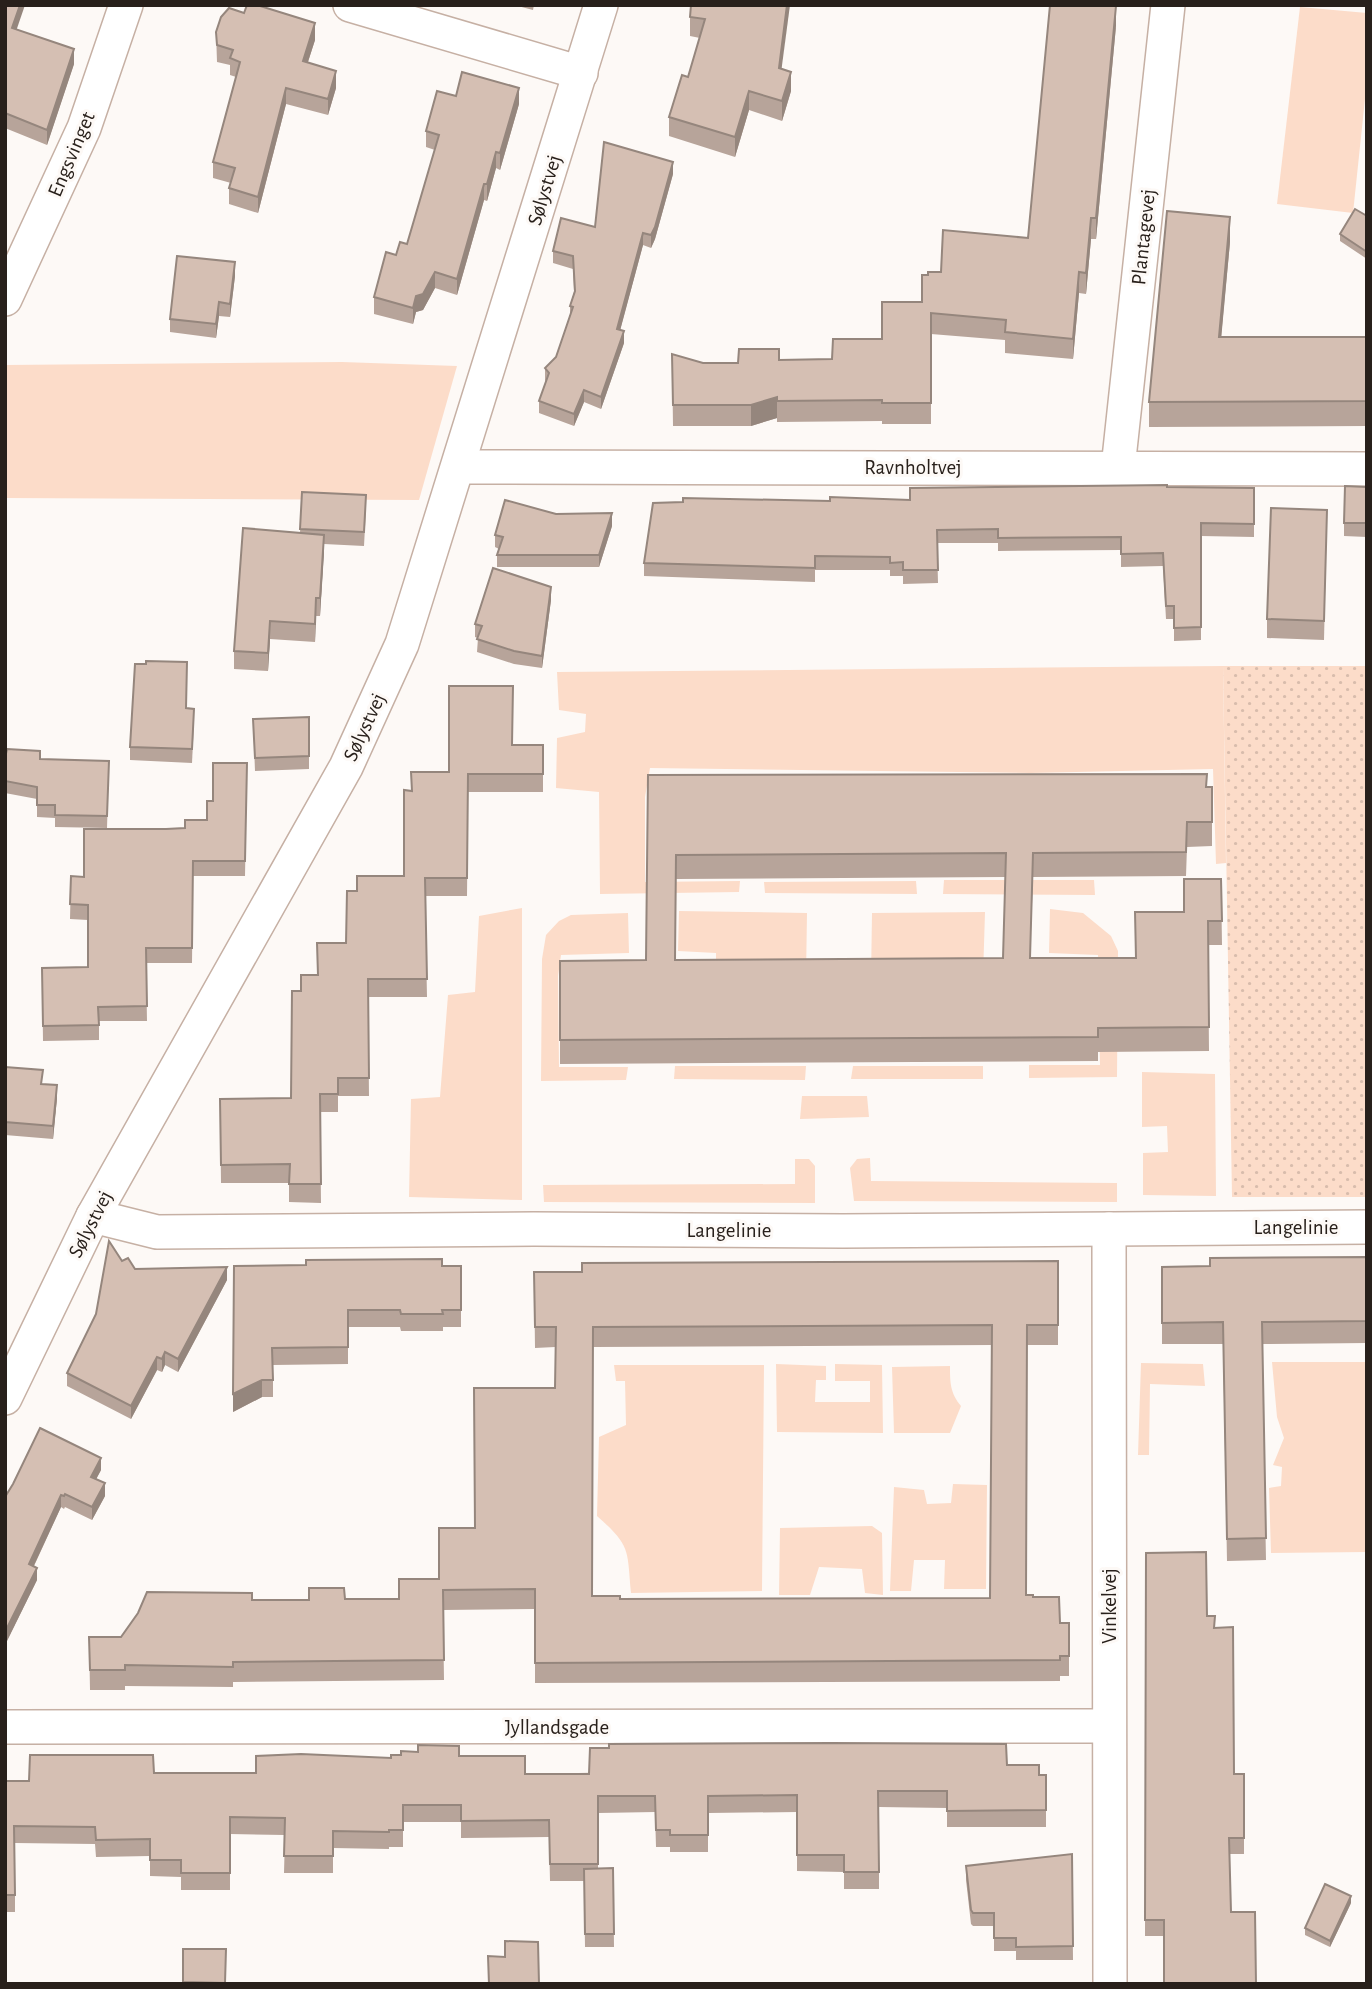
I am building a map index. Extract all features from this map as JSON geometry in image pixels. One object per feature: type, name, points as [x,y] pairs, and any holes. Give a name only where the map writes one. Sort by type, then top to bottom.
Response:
[{"type":"street","name":"Engsvinget","points":[[5,299],[84,128],[126,5]]},
{"type":"street","points":[[351,5],[581,73]]},
{"type":"street","name":"Sølystvej","points":[[5,1398],[93,1216],[346,767],[402,644],[601,5]]},
{"type":"street","name":"Plantagevej","points":[[1118,468],[1168,5]]},
{"type":"street","name":"Ravnholtvej","points":[[458,467],[1367,469]]},
{"type":"street","name":"Langelinie","points":[[93,1216],[157,1231],[1367,1227]]},
{"type":"street","name":"Vinkelvej","points":[[1109,1229],[1110,1984]]},
{"type":"street","name":"Jyllandsgade","points":[[5,1727],[1109,1726]]},
{"type":"shaded area","points":[[1300,7],[1367,13],[1367,80],[1353,213],[1277,204]]},
{"type":"shaded area","points":[[342,362],[457,366],[419,500],[5,498],[5,365]]},
{"type":"shaded area","points":[[1223,666],[1226,863],[1216,864],[1213,769],[1030,773],[650,768],[645,797],[645,882],[740,881],[739,892],[600,894],[599,792],[556,788],[557,738],[585,732],[586,714],[559,710],[557,672]]},
{"type":"shaded area","points":[[1223,666],[1367,666],[1367,1197],[1232,1197]]},
{"type":"shaded area","points":[[944,880],[1094,880],[1095,895],[943,894]]},
{"type":"shaded area","points":[[916,881],[917,894],[765,893],[764,882]]},
{"type":"shaded area","points":[[522,908],[522,1200],[409,1197],[411,1099],[440,1097],[448,995],[475,992],[479,916]]},
{"type":"shaded area","points":[[1050,909],[1083,913],[1111,936],[1118,951],[1117,1077],[1029,1078],[1029,1065],[1100,1065],[1098,955],[1049,953]]},
{"type":"shaded area","points":[[679,911],[807,913],[806,977],[716,977],[716,953],[678,951]]},
{"type":"shaded area","points":[[985,912],[983,977],[871,979],[872,913]]},
{"type":"shaded area","points":[[628,913],[629,953],[561,955],[558,976],[559,1067],[628,1067],[626,1080],[541,1081],[542,959],[546,935],[559,921],[571,915]]},
{"type":"shaded area","points":[[675,1066],[806,1066],[805,1080],[674,1079]]},
{"type":"shaded area","points":[[853,1066],[983,1066],[983,1079],[851,1079]]},
{"type":"shaded area","points":[[1142,1072],[1215,1074],[1216,1196],[1143,1195],[1143,1153],[1168,1152],[1167,1126],[1142,1127]]},
{"type":"shaded area","points":[[802,1096],[867,1096],[869,1117],[800,1119]]},
{"type":"shaded area","points":[[870,1158],[871,1181],[1117,1183],[1117,1202],[854,1201],[850,1168],[857,1159]]},
{"type":"shaded area","points":[[795,1159],[809,1159],[815,1166],[815,1203],[544,1202],[543,1185],[795,1184]]},
{"type":"shaded area","points":[[1272,1362],[1367,1362],[1367,1552],[1271,1553],[1269,1488],[1281,1486],[1282,1467],[1273,1465],[1284,1438],[1277,1417]]},
{"type":"shaded area","points":[[1141,1363],[1203,1364],[1205,1386],[1150,1384],[1149,1455],[1138,1455]]},
{"type":"shaded area","points":[[776,1364],[826,1366],[826,1380],[816,1380],[815,1402],[870,1402],[870,1381],[835,1381],[835,1364],[882,1365],[883,1433],[777,1432]]},
{"type":"shaded area","points":[[614,1365],[764,1365],[762,1591],[631,1593],[629,1567],[622,1542],[597,1516],[599,1437],[626,1425],[625,1381],[616,1381]]},
{"type":"shaded area","points":[[950,1366],[951,1387],[961,1406],[950,1433],[894,1433],[892,1367]]},
{"type":"shaded area","points":[[953,1484],[987,1485],[986,1589],[944,1589],[945,1560],[914,1560],[911,1591],[890,1591],[894,1487],[924,1490],[927,1504],[951,1503]]},
{"type":"shaded area","points":[[872,1526],[882,1533],[883,1595],[865,1593],[862,1569],[819,1567],[810,1595],[779,1595],[780,1528]]},
{"type":"building","points":[[5,5],[20,5],[12,28],[74,49],[47,130],[5,113]]},
{"type":"building","points":[[247,5],[257,5],[315,23],[303,61],[336,71],[328,99],[286,88],[258,197],[229,188],[235,168],[213,162],[240,62],[230,58],[233,50],[217,45],[216,32],[221,17],[229,8],[244,13]]},
{"type":"building","points":[[691,5],[787,5],[779,68],[791,72],[782,101],[749,91],[735,137],[669,117],[682,75],[688,77],[705,19],[690,17]]},
{"type":"building","points":[[1050,5],[1116,6],[1096,218],[1091,218],[1086,273],[1079,272],[1073,339],[1005,332],[1006,320],[931,313],[931,403],[882,403],[882,400],[777,401],[777,397],[751,405],[673,405],[672,354],[703,363],[738,363],[739,349],[779,349],[779,360],[832,359],[833,339],[882,339],[882,302],[922,302],[922,275],[941,272],[943,230],[1028,238]]},
{"type":"building","points":[[462,72],[519,88],[500,153],[496,152],[487,184],[484,184],[457,279],[435,272],[423,294],[416,296],[413,308],[374,297],[386,252],[396,255],[400,242],[407,244],[439,135],[426,131],[437,91],[456,96]]},
{"type":"building","points":[[604,142],[673,162],[655,227],[651,235],[643,233],[617,329],[624,331],[601,397],[584,390],[574,414],[539,401],[549,373],[545,368],[556,357],[573,307],[570,306],[575,291],[573,256],[553,251],[561,218],[595,227]]},
{"type":"building","points":[[1355,209],[1367,216],[1367,252],[1340,234]]},
{"type":"building","points":[[1167,211],[1230,217],[1219,337],[1367,337],[1367,401],[1149,402]]},
{"type":"building","points":[[177,256],[235,262],[230,304],[219,302],[216,324],[170,319]]},
{"type":"building","points":[[1167,485],[1254,488],[1254,524],[1201,523],[1201,627],[1174,628],[1174,606],[1166,606],[1163,553],[1121,554],[1121,537],[998,538],[998,529],[937,530],[938,570],[903,570],[903,562],[890,563],[890,557],[815,556],[815,568],[644,563],[653,503],[683,502],[683,498],[830,501],[830,497],[910,500],[910,488]]},
{"type":"building","points":[[1345,486],[1367,487],[1367,523],[1344,523]]},
{"type":"building","points":[[302,492],[366,495],[364,532],[300,529]]},
{"type":"building","points":[[505,500],[556,514],[612,513],[599,555],[497,555],[503,537],[495,535]]},
{"type":"building","points":[[1271,508],[1327,510],[1324,621],[1267,619]]},
{"type":"building","points":[[243,528],[324,535],[320,598],[316,598],[315,624],[270,621],[268,653],[234,651]]},
{"type":"building","points":[[493,568],[551,587],[542,656],[514,651],[477,639],[482,626],[475,624]]},
{"type":"building","points":[[146,661],[187,662],[186,708],[194,709],[192,749],[130,747],[135,664],[146,664]]},
{"type":"building","points":[[449,686],[513,686],[512,745],[543,745],[543,774],[468,774],[467,878],[425,878],[427,979],[368,979],[369,1078],[338,1078],[338,1094],[320,1094],[321,1184],[289,1184],[290,1164],[221,1165],[220,1099],[291,1098],[292,991],[301,991],[301,975],[318,975],[317,943],[346,943],[347,891],[357,891],[357,876],[404,876],[404,790],[412,791],[411,772],[449,772]]},
{"type":"building","points":[[309,717],[309,756],[255,758],[253,719]]},
{"type":"building","points":[[7,749],[40,751],[40,759],[109,761],[107,816],[55,815],[55,805],[37,805],[37,787],[5,781]]},
{"type":"building","points":[[213,763],[247,763],[245,861],[193,861],[192,948],[146,948],[147,1006],[98,1007],[99,1025],[43,1026],[42,968],[88,967],[88,905],[70,904],[71,876],[84,877],[84,829],[185,828],[185,820],[207,820],[207,801],[213,801]]},
{"type":"building","points":[[1207,774],[1206,787],[1212,787],[1212,822],[1187,822],[1186,852],[1033,853],[1030,958],[1136,958],[1135,912],[1184,912],[1184,879],[1221,879],[1222,921],[1208,921],[1209,1027],[1098,1028],[1098,1037],[560,1040],[560,961],[646,960],[648,775]],"holes":[[[1006,853],[1003,958],[675,960],[676,855]]]},
{"type":"building","points":[[5,1067],[43,1070],[41,1084],[57,1085],[53,1126],[5,1122]]},
{"type":"building","points":[[109,1241],[122,1261],[128,1258],[135,1269],[227,1267],[178,1359],[165,1352],[162,1359],[157,1357],[131,1406],[67,1373],[96,1314]]},
{"type":"building","points":[[1367,1257],[1367,1321],[1262,1322],[1266,1538],[1227,1539],[1223,1322],[1162,1323],[1162,1267],[1210,1266],[1210,1258]]},
{"type":"building","points":[[442,1259],[442,1266],[461,1266],[461,1310],[442,1310],[443,1314],[401,1314],[400,1310],[348,1310],[348,1347],[272,1348],[273,1380],[262,1380],[233,1394],[234,1266],[306,1265],[306,1260]]},
{"type":"building","points":[[1058,1261],[1058,1325],[1027,1325],[1026,1595],[1059,1597],[1060,1623],[1069,1623],[1069,1656],[1060,1656],[1060,1660],[535,1663],[535,1589],[443,1590],[444,1660],[233,1662],[233,1667],[125,1665],[125,1670],[90,1670],[89,1637],[121,1637],[138,1613],[147,1592],[252,1593],[252,1600],[309,1600],[309,1588],[344,1588],[345,1599],[399,1599],[399,1579],[439,1579],[439,1528],[475,1528],[474,1388],[555,1388],[556,1327],[535,1327],[534,1272],[582,1272],[582,1263]],"holes":[[[992,1325],[990,1598],[620,1599],[620,1596],[592,1596],[593,1327]]]},
{"type":"building","points":[[40,1428],[101,1458],[91,1477],[105,1483],[92,1507],[65,1494],[61,1495],[29,1564],[37,1568],[5,1632],[5,1497]]},
{"type":"building","points":[[1206,1552],[1207,1616],[1215,1616],[1214,1628],[1233,1627],[1234,1774],[1244,1774],[1244,1838],[1229,1838],[1231,1912],[1255,1912],[1256,1984],[1164,1984],[1164,1920],[1145,1920],[1146,1553]]},
{"type":"building","points":[[609,1744],[1006,1744],[1007,1765],[1039,1765],[1039,1775],[1046,1775],[1046,1810],[947,1811],[947,1791],[878,1791],[879,1872],[844,1872],[844,1855],[797,1855],[797,1795],[708,1796],[708,1835],[670,1835],[670,1830],[656,1830],[655,1796],[598,1796],[598,1864],[550,1864],[549,1820],[461,1821],[461,1805],[403,1805],[403,1830],[333,1831],[333,1856],[284,1856],[285,1818],[230,1817],[230,1873],[181,1873],[181,1860],[150,1860],[150,1839],[96,1840],[95,1827],[14,1826],[15,1895],[5,1895],[5,1781],[29,1781],[30,1755],[153,1755],[154,1773],[256,1773],[256,1756],[301,1754],[391,1758],[391,1755],[401,1755],[401,1751],[418,1752],[418,1745],[459,1746],[459,1756],[525,1756],[525,1774],[589,1774],[590,1748],[609,1748]]},
{"type":"building","points":[[1072,1854],[1073,1946],[1016,1947],[1016,1938],[994,1938],[994,1913],[973,1913],[971,1910],[966,1866]]},
{"type":"building","points":[[613,1868],[614,1934],[585,1934],[584,1869]]},
{"type":"building","points":[[1325,1884],[1351,1896],[1330,1941],[1305,1928]]},
{"type":"building","points":[[505,1941],[538,1942],[539,1984],[489,1984],[488,1956],[505,1957]]},
{"type":"building","points":[[183,1949],[226,1949],[225,1983],[183,1982]]}]
